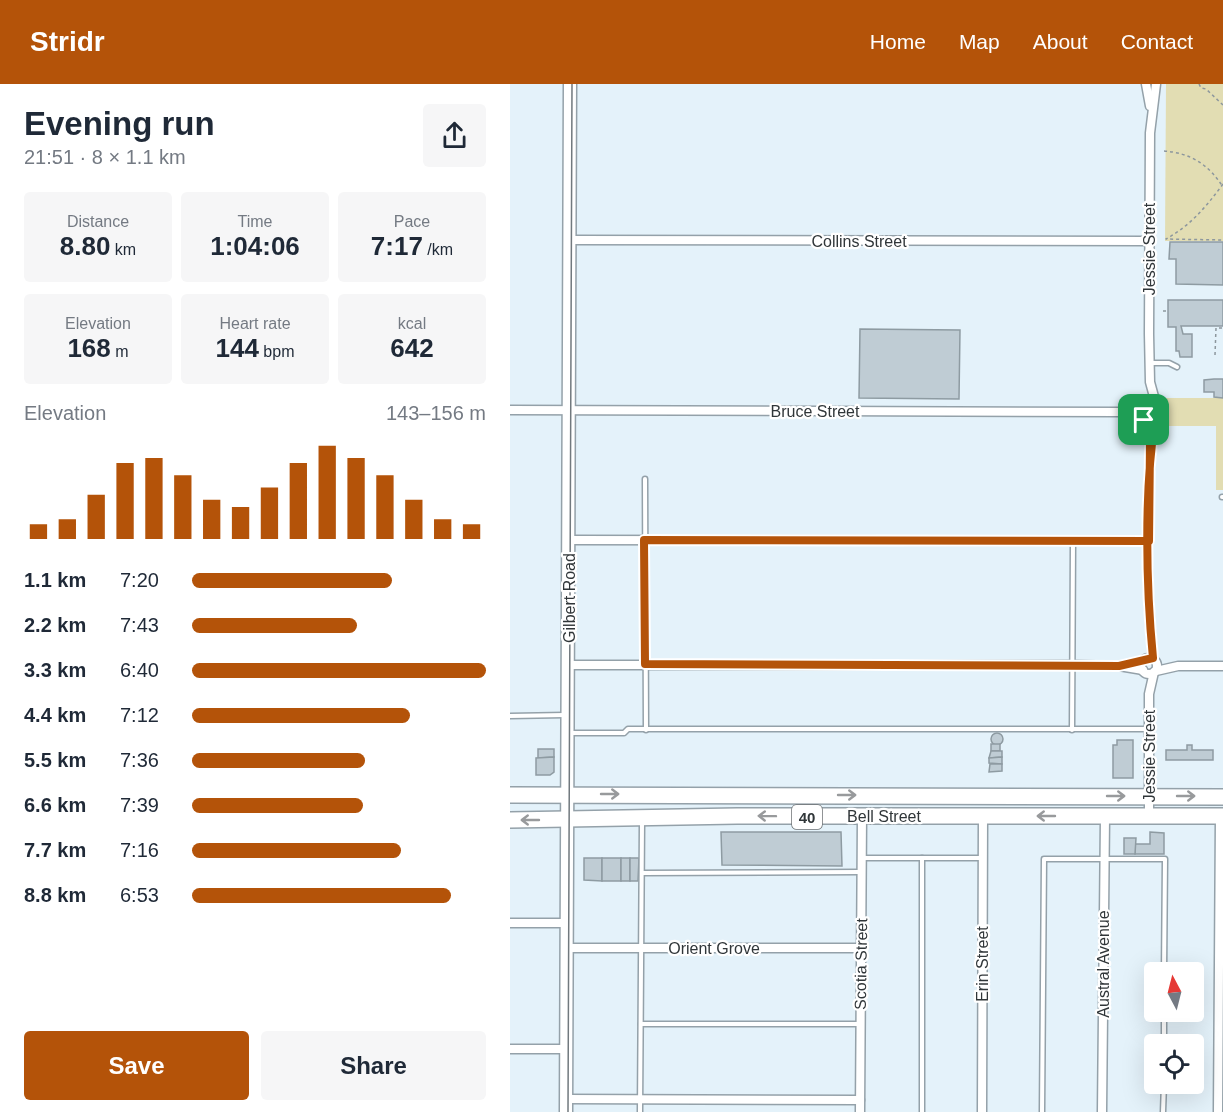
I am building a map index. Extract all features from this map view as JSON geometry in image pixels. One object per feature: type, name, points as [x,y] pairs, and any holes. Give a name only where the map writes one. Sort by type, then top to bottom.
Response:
[{"type":"highway","name":"Bell Street","points":[[510,795],[1223,796]]},
{"type":"highway","name":"Bell Street","points":[[510,820],[862,816],[1222,816]]},
{"type":"street","name":"Gilbert Road","points":[[566,1112],[570,84]]},
{"type":"street","name":"Jessie Street","points":[[1146,84],[1151,116]]},
{"type":"street","name":"Jessie Street","points":[[1149,817],[1150,444],[1155,421],[1160,411],[1155,404],[1149,363],[1151,116],[1156,84]]},
{"type":"street","name":"Collins Street","points":[[569,240],[1149,241]]},
{"type":"street","name":"Jessie Street","points":[[1150,382],[1143,405],[1143,419],[1150,444]]},
{"type":"street","name":"Bruce Street","points":[[1121,412],[1155,404]]},
{"type":"street","name":"Bruce Street","points":[[510,410],[1121,412],[1155,421]]},
{"type":"street","points":[[569,540],[1149,541]]},
{"type":"street","points":[[568,665],[1223,666]]},
{"type":"street","name":"Scotia Street","points":[[860,1112],[862,816]]},
{"type":"street","name":"Erin Street","points":[[982,1112],[983,816]]},
{"type":"street","points":[[1218,1112],[1222,816]]},
{"type":"street","name":"Austral Avenue","points":[[1102,1112],[1105,817]]},
{"type":"street","points":[[510,922],[567,922]]},
{"type":"street","name":"Orient Grove","points":[[566,948],[861,948]]},
{"type":"street","points":[[510,1049],[566,1049]]},
{"type":"street","points":[[566,1099],[860,1100]]},
{"type":"lane","points":[[1149,363],[1169,363],[1177,367]]},
{"type":"lane","points":[[645,478],[646,730]]},
{"type":"lane","points":[[1072,541],[1072,730]]},
{"type":"lane","points":[[510,716],[568,715]]},
{"type":"lane","points":[[568,733],[624,733],[628,729],[1149,729]]},
{"type":"lane","points":[[640,1112],[642,818]]},
{"type":"lane","points":[[862,858],[983,858]]},
{"type":"lane","points":[[922,858],[922,1112]]},
{"type":"lane","points":[[1042,1112],[1044,859],[1165,860],[1164,962]]},
{"type":"lane","points":[[642,873],[862,872]]},
{"type":"lane","points":[[641,1024],[861,1024]]},
{"type":"lane","points":[[1163,1112],[1164,1094]]},
{"type":"path","points":[[1199,84],[1223,105]]},
{"type":"path","points":[[1164,152],[1181,153],[1197,160],[1212,171],[1223,186],[1201,214],[1180,231],[1165,239],[1223,240]]},
{"type":"path","points":[[1163,311],[1168,311]]},
{"type":"path","points":[[1215,355],[1216,328],[1223,328]]},
{"type":"shaded area","points":[[1166,84],[1223,84],[1223,241],[1165,241]]},
{"type":"shaded area","points":[[1164,398],[1223,398],[1223,490],[1216,490],[1216,426],[1163,426]]},
{"type":"building","points":[[1170,242],[1223,242],[1223,285],[1176,284],[1176,259],[1169,259]]},
{"type":"building","points":[[1168,300],[1223,300],[1223,326],[1181,326],[1183,334],[1192,334],[1192,357],[1180,357],[1179,351],[1176,351],[1176,327],[1168,327]]},
{"type":"building","points":[[860,329],[960,330],[959,399],[859,398]]},
{"type":"building","points":[[1223,379],[1223,398],[1214,397],[1214,392],[1204,392],[1204,380]]},
{"type":"building","points":[[997,733],[1003,739],[997,745],[991,739]]},
{"type":"building","points":[[1117,740],[1133,740],[1133,778],[1113,778],[1113,745],[1117,745]]},
{"type":"building","points":[[991,744],[1000,744],[1000,751],[991,751]]},
{"type":"building","points":[[1187,745],[1192,745],[1192,750],[1213,750],[1213,760],[1166,760],[1166,750],[1187,750]]},
{"type":"building","points":[[538,749],[554,749],[554,757],[538,758]]},
{"type":"building","points":[[991,751],[1002,751],[1002,757],[989,758]]},
{"type":"building","points":[[554,757],[554,772],[550,775],[536,775],[536,758]]},
{"type":"building","points":[[1002,757],[1002,764],[989,763],[989,758]]},
{"type":"building","points":[[990,764],[1002,764],[1002,771],[989,772]]},
{"type":"building","points":[[721,832],[841,832],[842,866],[722,865]]},
{"type":"building","points":[[1150,832],[1164,833],[1164,854],[1135,854],[1135,844],[1150,844]]},
{"type":"building","points":[[1124,838],[1136,838],[1135,854],[1124,854]]},
{"type":"building","points":[[584,858],[602,858],[602,881],[584,880]]},
{"type":"building","points":[[602,858],[621,858],[621,881],[602,881]]},
{"type":"building","points":[[621,858],[630,858],[630,881],[621,881]]},
{"type":"building","points":[[630,858],[639,858],[638,881],[630,881]]},
{"type":"tram line","points":[[568,1112],[572,84]]},
{"type":"route","points":[[1144,420],[1150,444],[1149,541],[644,540],[645,664],[1073,664],[1119,666],[1153,658],[1150,638],[1149,541],[1150,493],[1150,444],[1155,421],[1144,420]]}]
